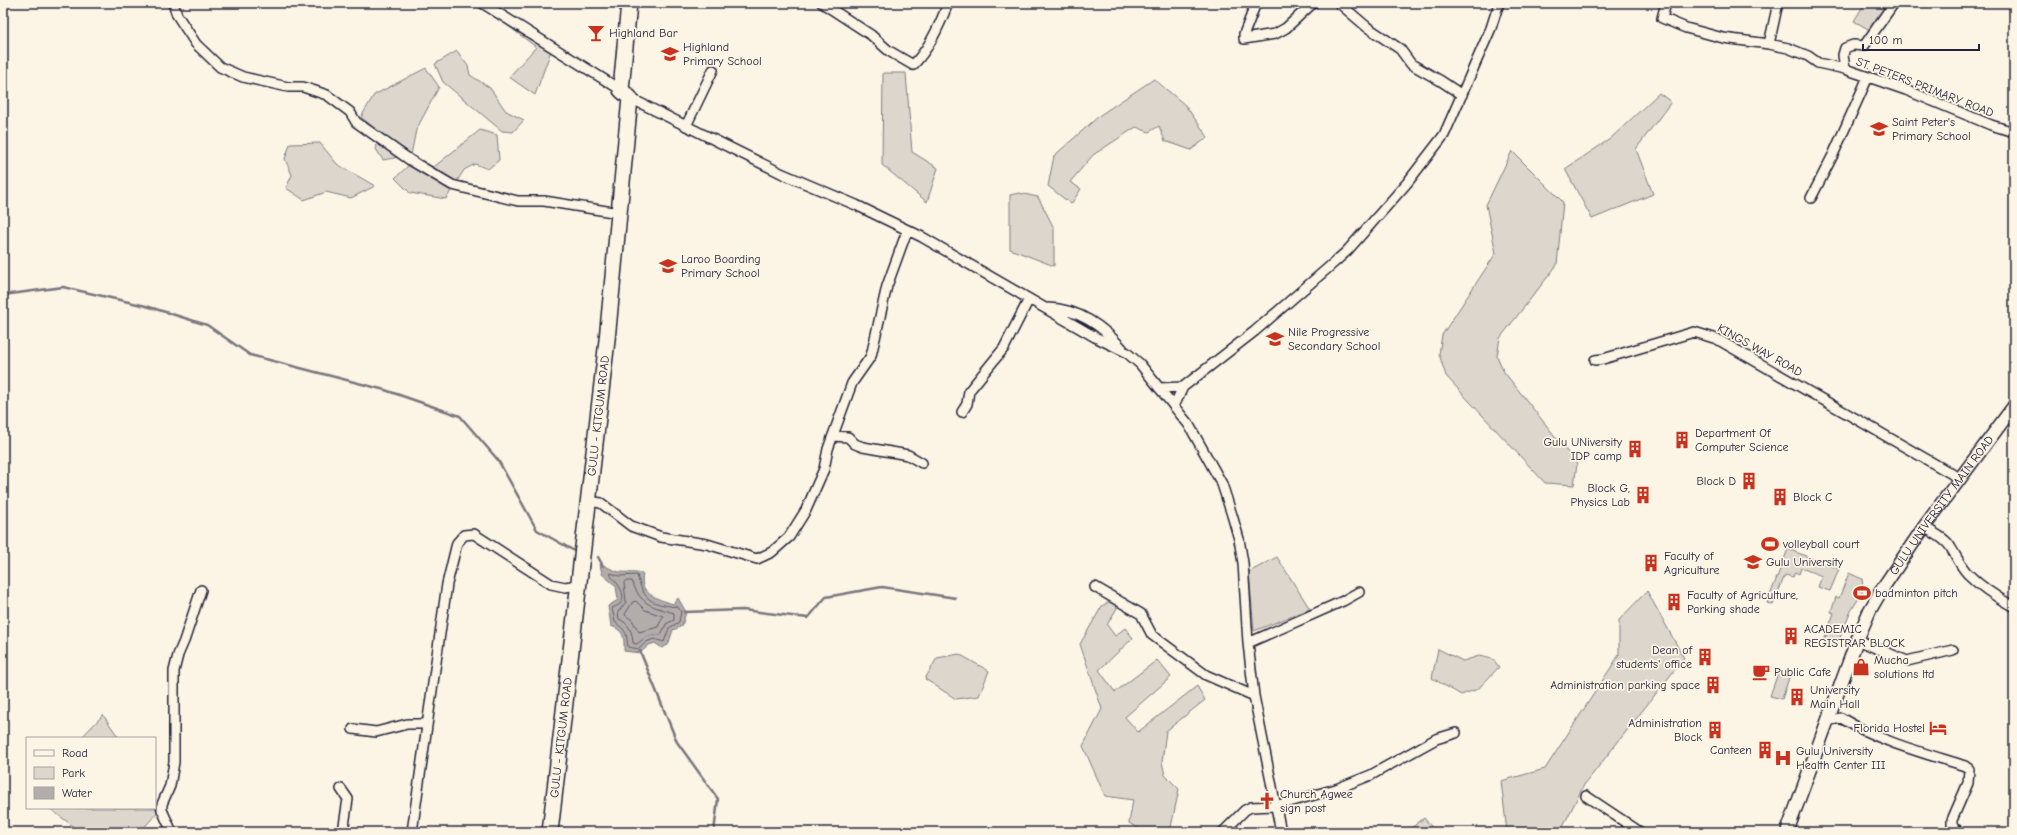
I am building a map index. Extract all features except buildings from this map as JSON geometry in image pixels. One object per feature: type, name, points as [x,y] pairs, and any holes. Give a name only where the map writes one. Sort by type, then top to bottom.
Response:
[{"type":"main road","name":"GULU - KITGUM ROAD","points":[[550,832],[607,340],[619,213],[629,3]]},
{"type":"street","points":[[173,3],[177,15],[196,44],[220,67],[243,77],[288,87],[303,87],[327,95],[350,112],[356,122],[416,164],[452,185],[518,201],[544,201],[619,213]]},
{"type":"street","points":[[482,3],[625,94],[686,126],[783,174],[856,205],[922,237],[1047,308],[1062,308],[1083,316],[1105,331],[1140,364],[1189,425],[1214,467],[1222,484],[1232,515],[1239,539],[1243,563],[1248,643],[1254,696],[1281,832]]},
{"type":"street","points":[[822,3],[864,30],[889,51],[913,65],[925,51],[934,36],[948,3]]},
{"type":"street","points":[[1256,3],[1242,38],[1244,39],[1275,34],[1286,28],[1313,3]]},
{"type":"street","points":[[1339,3],[1367,27],[1400,49],[1411,64],[1462,95]]},
{"type":"street","points":[[1174,406],[1183,387],[1255,331],[1347,251],[1407,183],[1438,144],[1453,117],[1491,28],[1499,3]]},
{"type":"street","name":"ST. PETERS PRIMARY ROAD","points":[[1666,3],[1662,18],[1692,30],[1736,40],[1769,44],[1808,56],[1818,64],[1845,69],[1906,90],[1991,125],[2014,132]]},
{"type":"street","points":[[1769,44],[1778,3]]},
{"type":"street","points":[[1845,69],[1843,55],[1845,48],[1853,45],[1864,46],[1894,3]]},
{"type":"street","points":[[686,126],[713,70]]},
{"type":"street","points":[[1811,198],[1833,155],[1868,77]]},
{"type":"street","points":[[589,501],[602,503],[631,526],[661,537],[707,544],[757,559],[764,557],[789,537],[806,510],[824,470],[828,449],[852,383],[871,356],[887,286],[907,230]]},
{"type":"street","points":[[962,412],[967,404],[969,391],[1004,348],[1029,299]]},
{"type":"street","name":"KINGS WAY ROAD","points":[[1595,360],[1603,359],[1694,332],[1706,334],[1959,478]]},
{"type":"street","points":[[1160,388],[1183,387]]},
{"type":"street","name":"GULU UNIVERSITY MAIN ROAD","points":[[1787,832],[1857,640],[1877,598],[1924,527],[1959,478],[2010,418],[2014,406]]},
{"type":"street","points":[[833,436],[848,438],[855,444],[863,447],[908,455],[922,463]]},
{"type":"street","points":[[1924,527],[1944,540],[1951,547],[1958,561],[1968,574],[1988,591],[2014,607]]},
{"type":"street","points":[[412,832],[447,584],[453,555],[460,538],[468,534],[474,534],[551,584],[565,587],[578,584]]},
{"type":"street","points":[[1095,588],[1141,614],[1152,634],[1206,675],[1254,696]]},
{"type":"street","points":[[172,832],[162,810],[162,804],[170,786],[174,762],[174,671],[178,655],[201,590]]},
{"type":"street","points":[[1248,643],[1343,601],[1359,592]]},
{"type":"street","points":[[1857,640],[1907,660],[1953,650]]},
{"type":"street","points":[[1827,721],[1841,718],[1867,733],[1906,748],[1965,766],[1969,769],[1968,783],[1952,820],[1952,826],[1960,832]]},
{"type":"street","points":[[353,729],[376,732],[407,724],[427,724]]},
{"type":"street","points":[[1223,832],[1246,810],[1257,806],[1275,806],[1336,790],[1371,775],[1436,739],[1456,733]]},
{"type":"street","points":[[341,789],[348,799],[343,832]]},
{"type":"street","points":[[1586,796],[1640,832]]},
{"type":"green space","points":[[1865,3],[1898,3],[1877,34],[1854,21]]},
{"type":"green space","points":[[510,14],[552,48],[535,95],[509,77],[536,47],[503,22]]},
{"type":"green space","points":[[457,51],[468,66],[470,75],[490,88],[506,111],[524,120],[513,132],[502,131],[443,82],[435,64]]},
{"type":"green space","points":[[426,68],[439,87],[416,130],[411,155],[383,160],[376,149],[379,132],[361,117],[374,95]]},
{"type":"green space","points":[[883,73],[906,73],[912,152],[938,168],[927,202],[882,165]]},
{"type":"green space","points":[[1154,79],[1185,105],[1208,137],[1191,150],[1165,141],[1159,126],[1149,132],[1136,127],[1093,155],[1070,182],[1081,189],[1071,204],[1048,186],[1054,156],[1100,115]]},
{"type":"green space","points":[[1659,93],[1671,102],[1636,149],[1653,194],[1592,219],[1565,169],[1610,139]]},
{"type":"green space","points":[[480,130],[497,135],[499,160],[488,169],[475,164],[464,170],[446,199],[410,193],[395,178],[409,165],[421,170],[435,166]]},
{"type":"green space","points":[[320,143],[337,164],[375,186],[351,198],[326,192],[304,200],[286,188],[292,175],[285,159],[290,144]]},
{"type":"green space","points":[[1512,151],[1563,202],[1557,265],[1500,338],[1497,356],[1504,372],[1577,464],[1574,485],[1545,483],[1446,376],[1439,354],[1442,335],[1496,253],[1486,205]]},
{"type":"green space","points":[[1019,193],[1038,197],[1054,228],[1054,266],[1010,249],[1010,195]]},
{"type":"green space","points":[[1788,549],[1839,569],[1830,591],[1818,587],[1822,576],[1801,568],[1799,574],[1795,572],[1793,577],[1785,575],[1773,605],[1767,603]]},
{"type":"green space","points":[[1277,557],[1310,609],[1254,631],[1249,572]]},
{"type":"green space","points":[[1849,573],[1862,579],[1863,588],[1862,593],[1851,611],[1837,645],[1824,641],[1834,613],[1831,612],[1836,597],[1839,598]]},
{"type":"green space","points":[[1647,591],[1684,658],[1584,785],[1560,832],[1507,832],[1501,781],[1545,769],[1619,655],[1619,620]]},
{"type":"green space","points":[[1114,599],[1117,608],[1107,625],[1115,636],[1125,628],[1133,638],[1099,670],[1115,692],[1157,660],[1171,677],[1125,717],[1138,732],[1197,686],[1205,700],[1166,731],[1162,762],[1165,775],[1179,789],[1170,832],[1144,832],[1129,823],[1133,800],[1105,796],[1083,746],[1102,709],[1080,644],[1102,606]]},
{"type":"green space","points":[[1438,649],[1463,661],[1479,656],[1493,659],[1499,667],[1478,689],[1461,695],[1432,678]]},
{"type":"green space","points":[[959,654],[989,671],[979,696],[956,699],[925,679],[937,658]]},
{"type":"green space","points":[[1779,670],[1790,675],[1782,699],[1770,696]]},
{"type":"green space","points":[[103,715],[118,737],[82,737]]},
{"type":"green space","points":[[50,809],[156,809],[158,812],[140,832],[69,832],[73,826]]},
{"type":"green space","points":[[1424,818],[1436,832],[1406,832]]},
{"type":"water","points":[[600,564],[619,572],[635,572],[643,574],[643,586],[650,595],[656,598],[673,604],[678,598],[686,612],[682,626],[673,630],[668,645],[662,648],[655,643],[649,645],[640,653],[624,651],[623,636],[619,630],[611,626],[608,606],[618,600],[616,586],[602,574]]},
{"type":"waterway","points":[[3,295],[63,287],[146,306],[207,325],[250,355],[385,390],[460,416],[498,460],[537,530],[578,553]]},
{"type":"waterway","points":[[598,557],[603,566]]},
{"type":"waterway","points":[[684,612],[743,610],[808,618],[826,597],[882,587],[956,598]]},
{"type":"waterway","points":[[640,651],[677,742],[718,799],[714,832]]},
{"type":"place","name":"Highland Bar","points":[[596,33]]},
{"type":"place","name":"Highland Primary School","points":[[670,54]]},
{"type":"place","name":"Saint Peter's Primary School","points":[[1879,129]]},
{"type":"place","name":"Laroo Boarding Primary School","points":[[668,266]]},
{"type":"place","name":"Nile Progressive Secondary School","points":[[1275,339]]},
{"type":"place","name":"Department Of Computer Science","points":[[1682,440]]},
{"type":"place","name":"Gulu UNiversity IDP camp","points":[[1635,449]]},
{"type":"place","name":"Block D","points":[[1749,481]]},
{"type":"place","name":"Block G, Physics Lab","points":[[1643,495]]},
{"type":"place","name":"Block C","points":[[1780,497]]},
{"type":"place","name":"volleyball court","points":[[1770,544]]},
{"type":"place","name":"Gulu University","points":[[1753,562]]},
{"type":"place","name":"Faculty of Agriculture","points":[[1651,563]]},
{"type":"place","name":"badminton pitch","points":[[1862,593]]},
{"type":"place","name":"Faculty of Agriculture, Parking shade","points":[[1674,602]]},
{"type":"place","name":"ACADEMIC REGISTRAR BLOCK","points":[[1791,636]]},
{"type":"place","name":"Dean of students' office","points":[[1705,657]]},
{"type":"place","name":"Mucha solutions ltd","points":[[1861,667]]},
{"type":"place","name":"Public Cafe","points":[[1761,672]]},
{"type":"place","name":"Administration parking space","points":[[1713,685]]},
{"type":"place","name":"University Main Hall","points":[[1797,697]]},
{"type":"place","name":"Florida Hostel","points":[[1938,728]]},
{"type":"place","name":"Administration Block","points":[[1715,730]]},
{"type":"place","name":"Canteen","points":[[1765,750]]},
{"type":"place","name":"Gulu University Health Center III","points":[[1783,758]]},
{"type":"place","name":"Church Agwee sign post","points":[[1267,801]]}]
